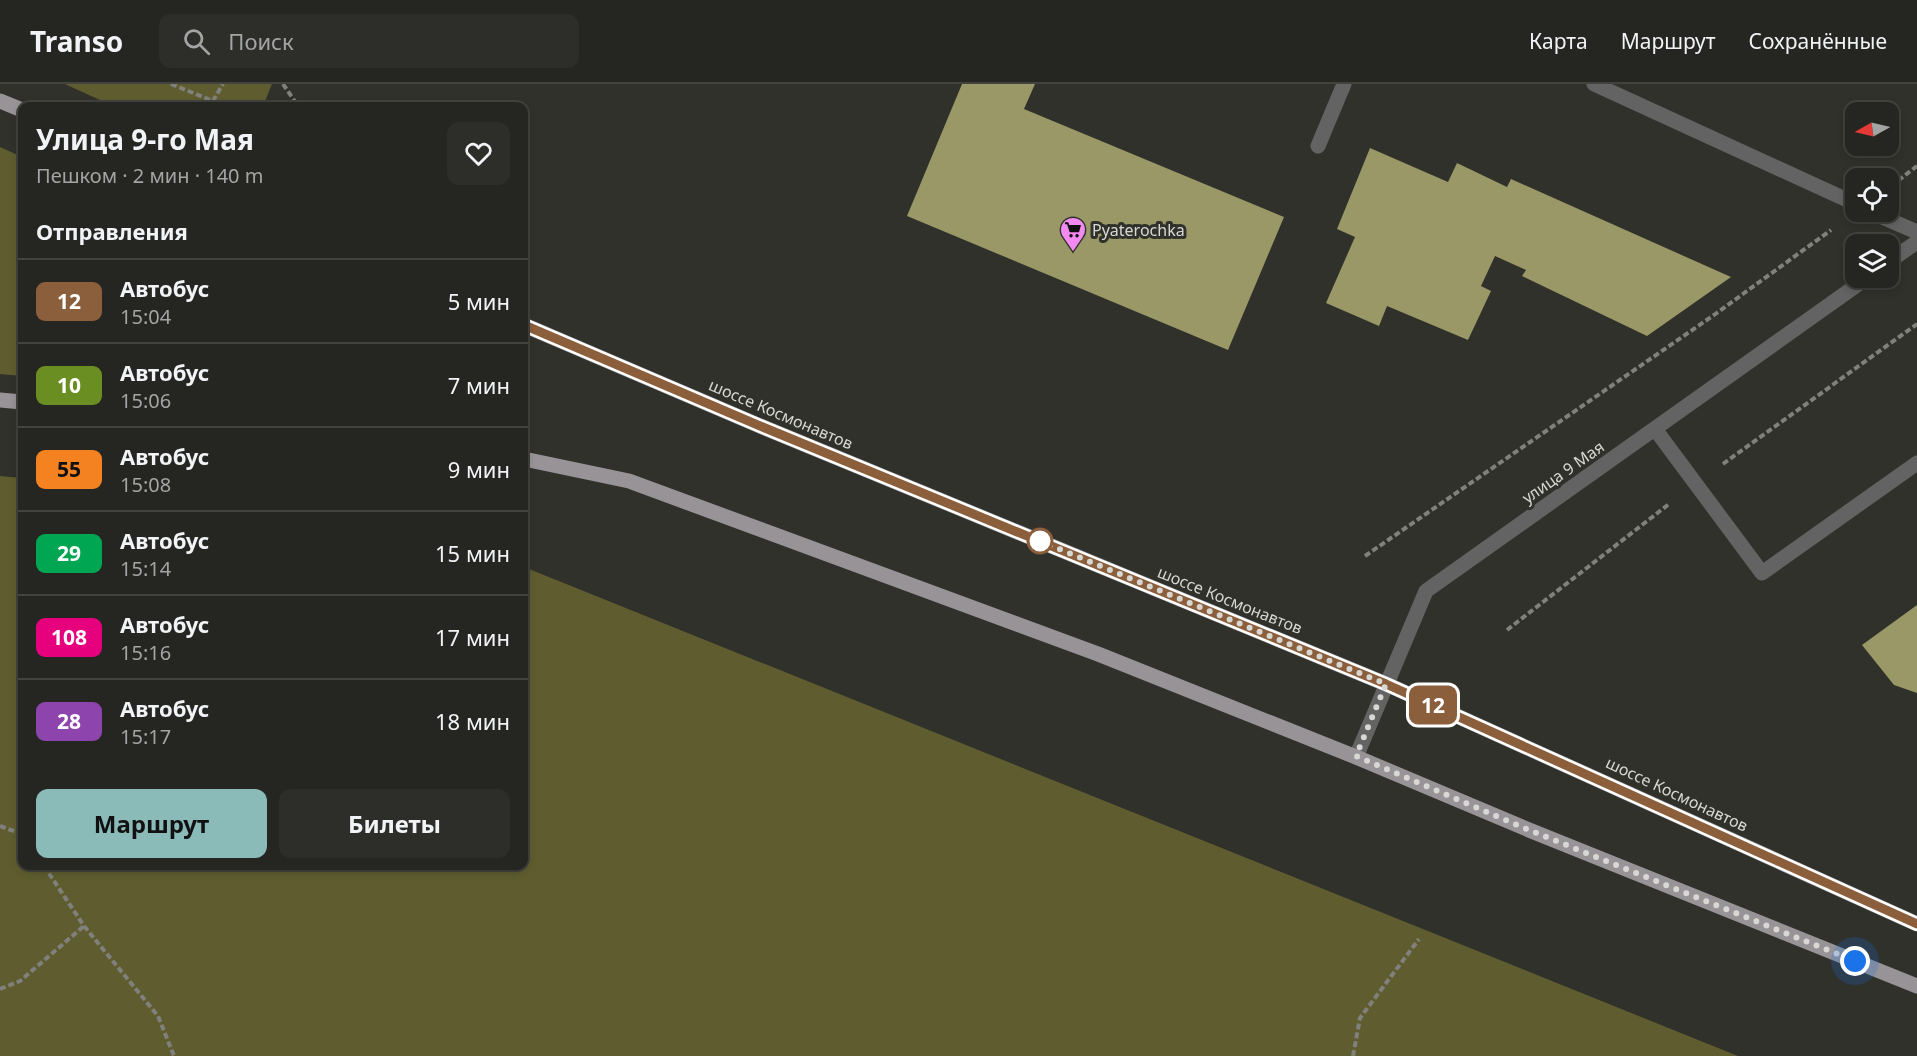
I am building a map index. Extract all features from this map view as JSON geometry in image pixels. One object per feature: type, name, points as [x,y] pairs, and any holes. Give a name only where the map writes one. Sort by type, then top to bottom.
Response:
[{"type":"main road","points":[[0,101],[18,108]]},
{"type":"main road","name":"шоссе Космонавтов","points":[[528,327],[765,428],[1386,684],[1917,924]]},
{"type":"main road","points":[[0,399],[18,401]]},
{"type":"main road","points":[[528,460],[629,482],[1087,650],[1356,756],[1529,830],[1917,986]]},
{"type":"street","points":[[1318,146],[1344,84]]},
{"type":"street","points":[[1594,84],[1845,199]]},
{"type":"street","points":[[1894,222],[1917,232]]},
{"type":"street","points":[[1899,254],[1917,242]]},
{"type":"street","name":"улица 9 Мая","points":[[1356,756],[1426,591],[1853,288]]},
{"type":"street","points":[[1655,429],[1762,573],[1917,463]]},
{"type":"path","points":[[171,84],[213,101],[223,84]]},
{"type":"path","points":[[283,84],[295,102]]},
{"type":"path","points":[[1899,180],[1917,166]]},
{"type":"path","points":[[1365,556],[1714,315],[1837,225]]},
{"type":"path","points":[[0,826],[18,833]]},
{"type":"path","points":[[47,870],[84,926],[158,1016],[174,1056]]},
{"type":"path","points":[[0,990],[20,981],[84,926]]},
{"type":"path","points":[[1353,1056],[1360,1018],[1419,939]]},
{"type":"shaded area","points":[[65,84],[272,84],[265,102],[104,102]]},
{"type":"shaded area","points":[[0,147],[18,155],[18,376],[0,374]]},
{"type":"shaded area","points":[[0,476],[18,478],[18,870],[528,870],[528,569],[1738,1056],[0,1056]]},
{"type":"building","points":[[962,84],[1035,84],[1024,109],[1284,217],[1228,350],[907,216]]},
{"type":"building","points":[[1370,148],[1448,182],[1457,163],[1507,187],[1511,179],[1731,277],[1647,336],[1522,276],[1526,270],[1495,256],[1481,286],[1491,291],[1468,340],[1387,306],[1379,326],[1326,303],[1355,237],[1337,229]]},
{"type":"building","points":[[1917,605],[1917,693],[1894,685],[1862,645]]},
{"type":"bus line","name":"12","points":[[528,327],[765,428],[1386,684],[1917,924]]},
{"type":"place","name":"Pyaterochka","points":[[1073,253]]},
{"type":"route","points":[[1040,541],[1386,684],[1356,756],[1529,830],[1855,961]]}]
